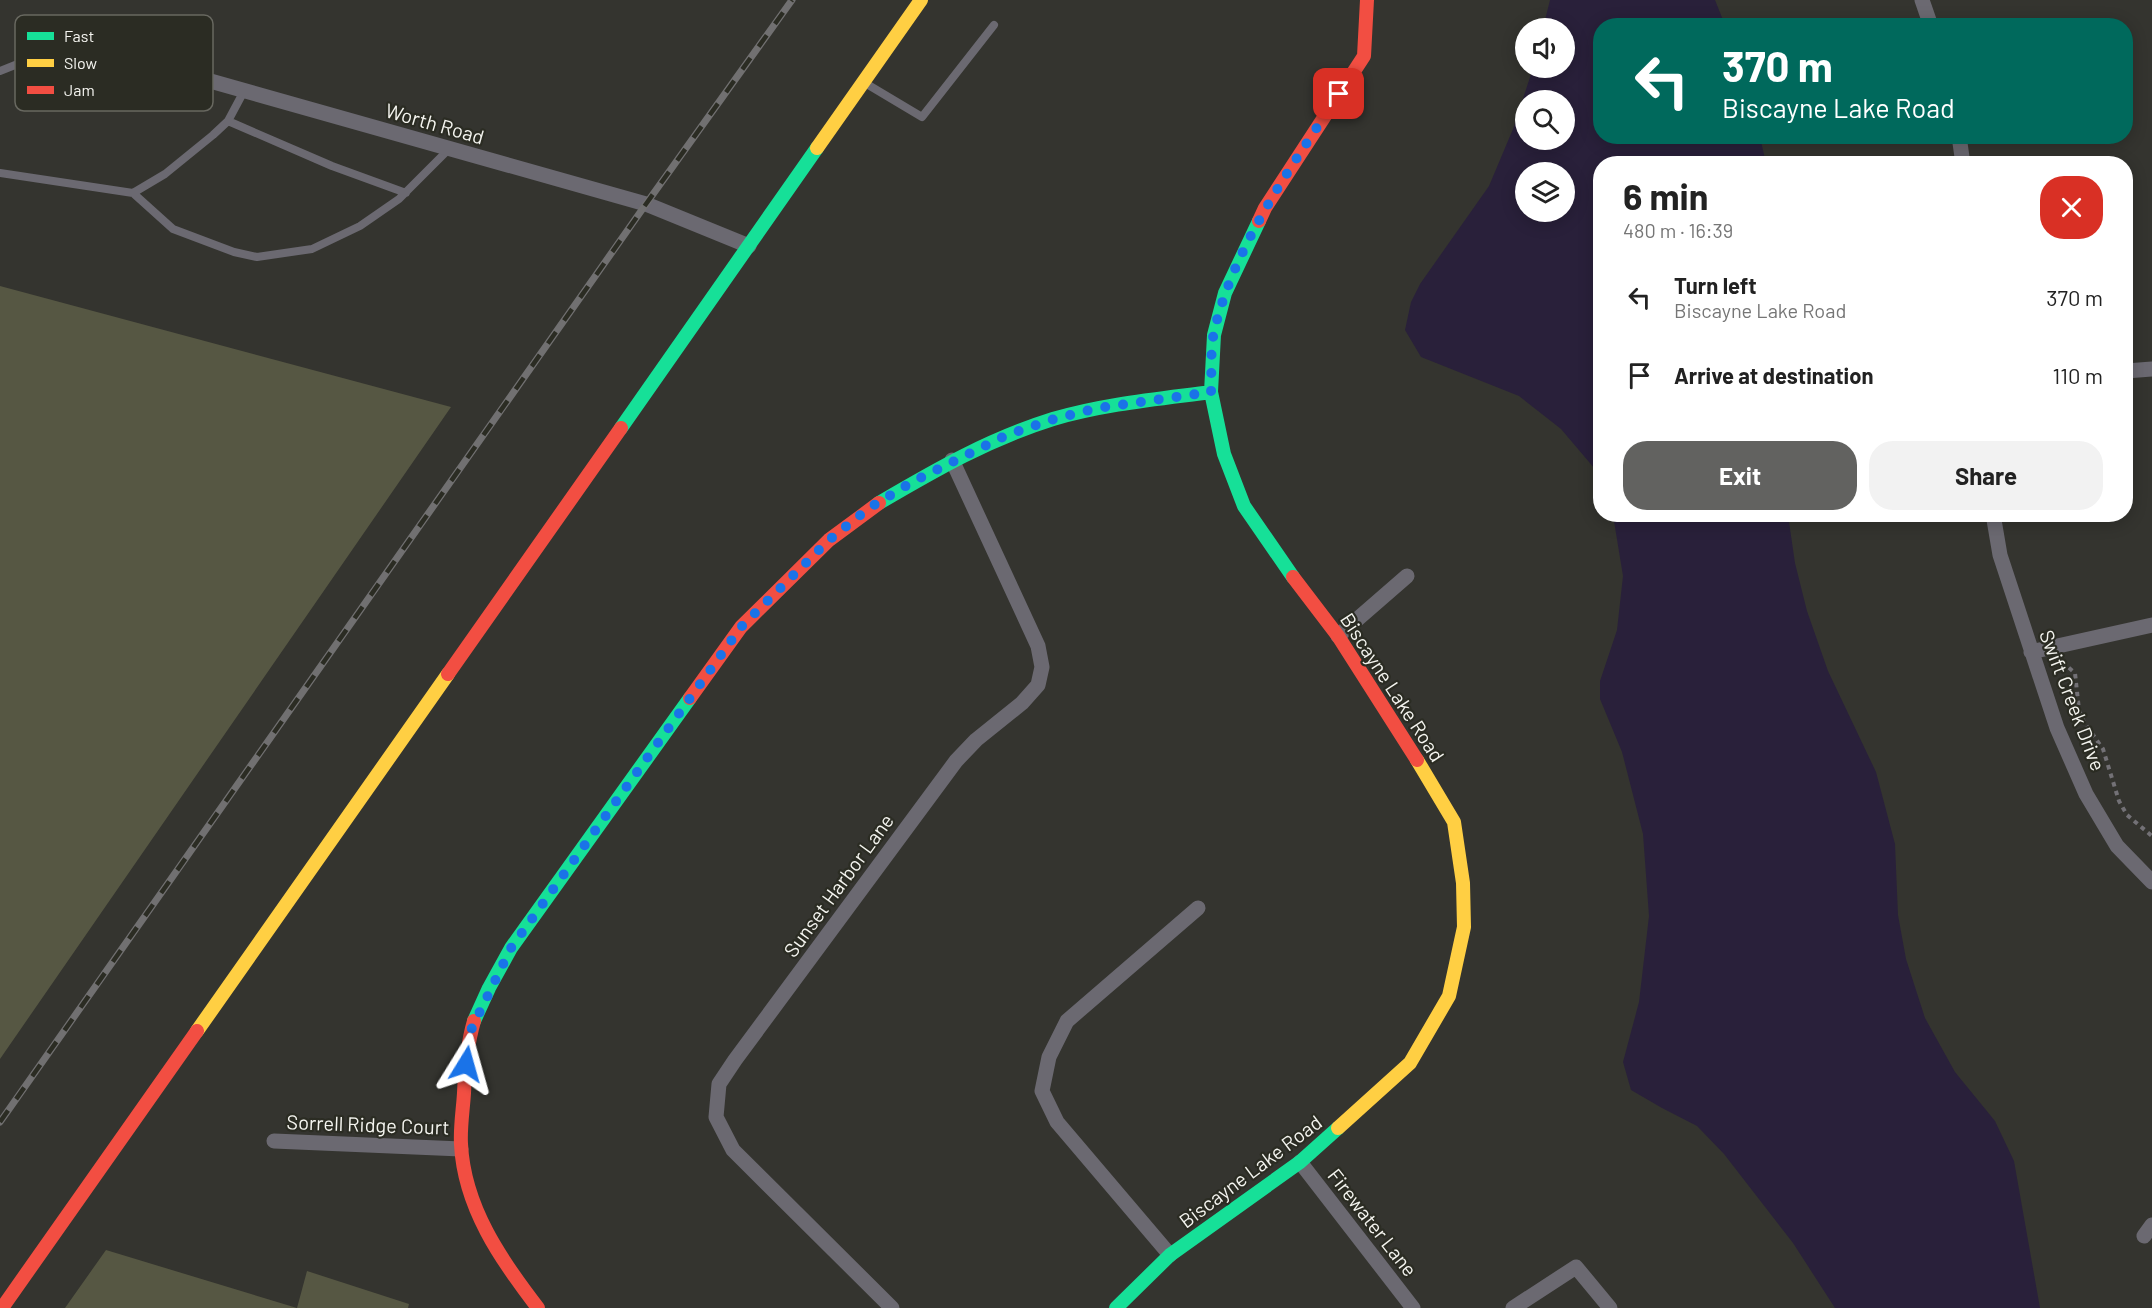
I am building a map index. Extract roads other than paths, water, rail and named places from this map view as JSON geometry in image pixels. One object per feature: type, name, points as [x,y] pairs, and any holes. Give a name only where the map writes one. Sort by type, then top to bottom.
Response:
[{"type":"street","points":[[2,1308],[921,0]]},
{"type":"street","name":"Biscayne Lake Road","points":[[1116,1308],[1170,1255],[1300,1162],[1410,1063],[1449,996],[1464,927],[1463,883],[1454,822],[1432,783],[1338,636],[1274,552],[1244,506],[1224,454],[1211,392],[1214,335],[1225,293],[1265,208],[1364,56],[1367,0]]},
{"type":"street","points":[[1922,0],[1928,18]]},
{"type":"street","name":"Worth Road","points":[[213,82],[646,204],[750,246]]},
{"type":"street","points":[[2133,370],[2152,369]]},
{"type":"street","points":[[538,1308],[507,1268],[487,1234],[470,1195],[461,1149],[466,1064],[471,1030],[518,938],[741,627],[829,540],[869,508],[952,460],[1007,435],[1054,419],[1098,408],[1211,392]]},
{"type":"street","name":"Sunset Harbor Lane","points":[[892,1308],[733,1150],[716,1117],[719,1084],[735,1060],[956,760],[976,740],[1022,703],[1038,684],[1042,667],[1038,646],[952,460]]},
{"type":"street","name":"Swift Creek Drive","points":[[1994,522],[2000,555],[2038,651],[2057,728],[2086,794],[2117,846],[2152,882]]},
{"type":"street","points":[[1338,636],[1407,576]]},
{"type":"street","points":[[2038,651],[2152,625]]},
{"type":"street","points":[[1170,1255],[1057,1122],[1042,1091],[1049,1057],[1067,1022],[1198,908]]},
{"type":"street","name":"Sorrell Ridge Court","points":[[274,1141],[461,1149]]},
{"type":"street","name":"Firewater Lane","points":[[1300,1162],[1413,1308]]},
{"type":"street","points":[[1513,1308],[1576,1267],[1610,1308]]},
{"type":"lane","points":[[864,82],[922,117],[994,25]]},
{"type":"lane","points":[[0,71],[15,65]]},
{"type":"lane","points":[[133,193],[165,174],[228,122],[244,91]]},
{"type":"lane","points":[[228,122],[332,166],[406,193]]},
{"type":"lane","points":[[0,172],[133,193],[173,229],[234,252],[257,257],[312,249],[360,225],[399,199],[449,149]]},
{"type":"railway","points":[[0,1122],[792,0]]}]
